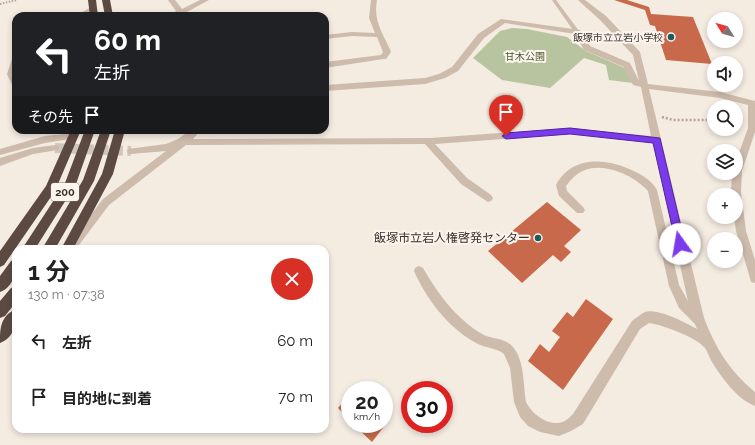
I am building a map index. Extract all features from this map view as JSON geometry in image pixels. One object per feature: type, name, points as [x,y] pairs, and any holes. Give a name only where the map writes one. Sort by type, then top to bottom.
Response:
[{"type":"highway","points":[[106,0],[108,12]]},
{"type":"highway","points":[[0,261],[51,188],[74,134]]},
{"type":"highway","name":"200","points":[[31,245],[70,184],[89,134]]},
{"type":"highway","name":"200","points":[[50,245],[88,181],[105,134]]},
{"type":"highway","points":[[70,245],[107,174],[119,134]]},
{"type":"highway","points":[[0,286],[12,270]]},
{"type":"highway","points":[[0,311],[12,297]]},
{"type":"highway","points":[[0,336],[12,321]]},
{"type":"street","points":[[171,0],[180,12]]},
{"type":"street","points":[[185,12],[206,0]]},
{"type":"street","points":[[329,64],[383,56],[387,52],[380,35],[374,27],[371,17],[374,0]]},
{"type":"street","points":[[581,0],[603,18],[637,54],[699,321],[715,359],[732,379],[755,400]]},
{"type":"street","points":[[329,88],[425,81],[442,76],[455,69],[481,36],[504,22],[577,32],[587,48],[628,65],[636,83],[645,86],[720,95],[753,104],[752,128],[737,171],[736,192],[741,231],[755,278]]},
{"type":"street","points":[[329,37],[352,34],[380,35]]},
{"type":"street","points":[[131,151],[165,148],[184,142],[427,141],[570,131],[657,140]]},
{"type":"street","points":[[0,152],[25,144],[69,134]]},
{"type":"street","points":[[71,245],[106,202],[193,134]]},
{"type":"street","points":[[427,141],[464,181],[488,198]]},
{"type":"street","points":[[0,162],[33,151],[55,148]]},
{"type":"street","points":[[580,210],[562,193],[561,185],[566,178],[581,167],[591,164],[611,165],[644,180],[652,190],[674,286],[683,304],[699,321]]},
{"type":"street","points":[[419,271],[443,309],[464,328],[483,340],[506,348],[512,356],[519,401],[525,413],[540,426],[556,431],[566,428],[578,419],[636,325],[647,317],[671,322],[685,328],[707,342]]},
{"type":"lane","points":[[554,0],[577,32]]},
{"type":"path","points":[[0,4],[17,0]]},
{"type":"path","points":[[650,112],[673,120],[707,120]]},
{"type":"green space","name":"甘木公園","points":[[512,28],[527,29],[567,37],[586,51],[625,68],[633,83],[609,80],[606,65],[584,58],[550,88],[502,80],[473,58],[500,31]]},
{"type":"building","points":[[614,0],[627,0],[649,7],[651,14],[693,17],[709,56],[707,56],[707,64],[666,60],[655,26],[650,25],[645,10]]},
{"type":"building","name":"飯塚市立岩人権啓発センター","points":[[547,202],[581,230],[564,246],[571,252],[561,262],[553,255],[522,283],[488,251]]},
{"type":"building","points":[[586,299],[613,319],[563,390],[528,361],[540,344],[549,352],[560,337],[552,331],[567,312],[573,317]]},
{"type":"building","points":[[341,404],[341,411],[338,408]]},
{"type":"building","points":[[362,433],[379,433],[372,442]]},
{"type":"tunnel","points":[[55,148],[131,151]]},
{"type":"place","name":"飯塚市立立岩小学校","points":[[671,37]]},
{"type":"place","name":"飯塚市立岩人権啓発センター","points":[[538,238]]},
{"type":"route","points":[[506,136],[570,131],[657,140],[680,244]]}]
